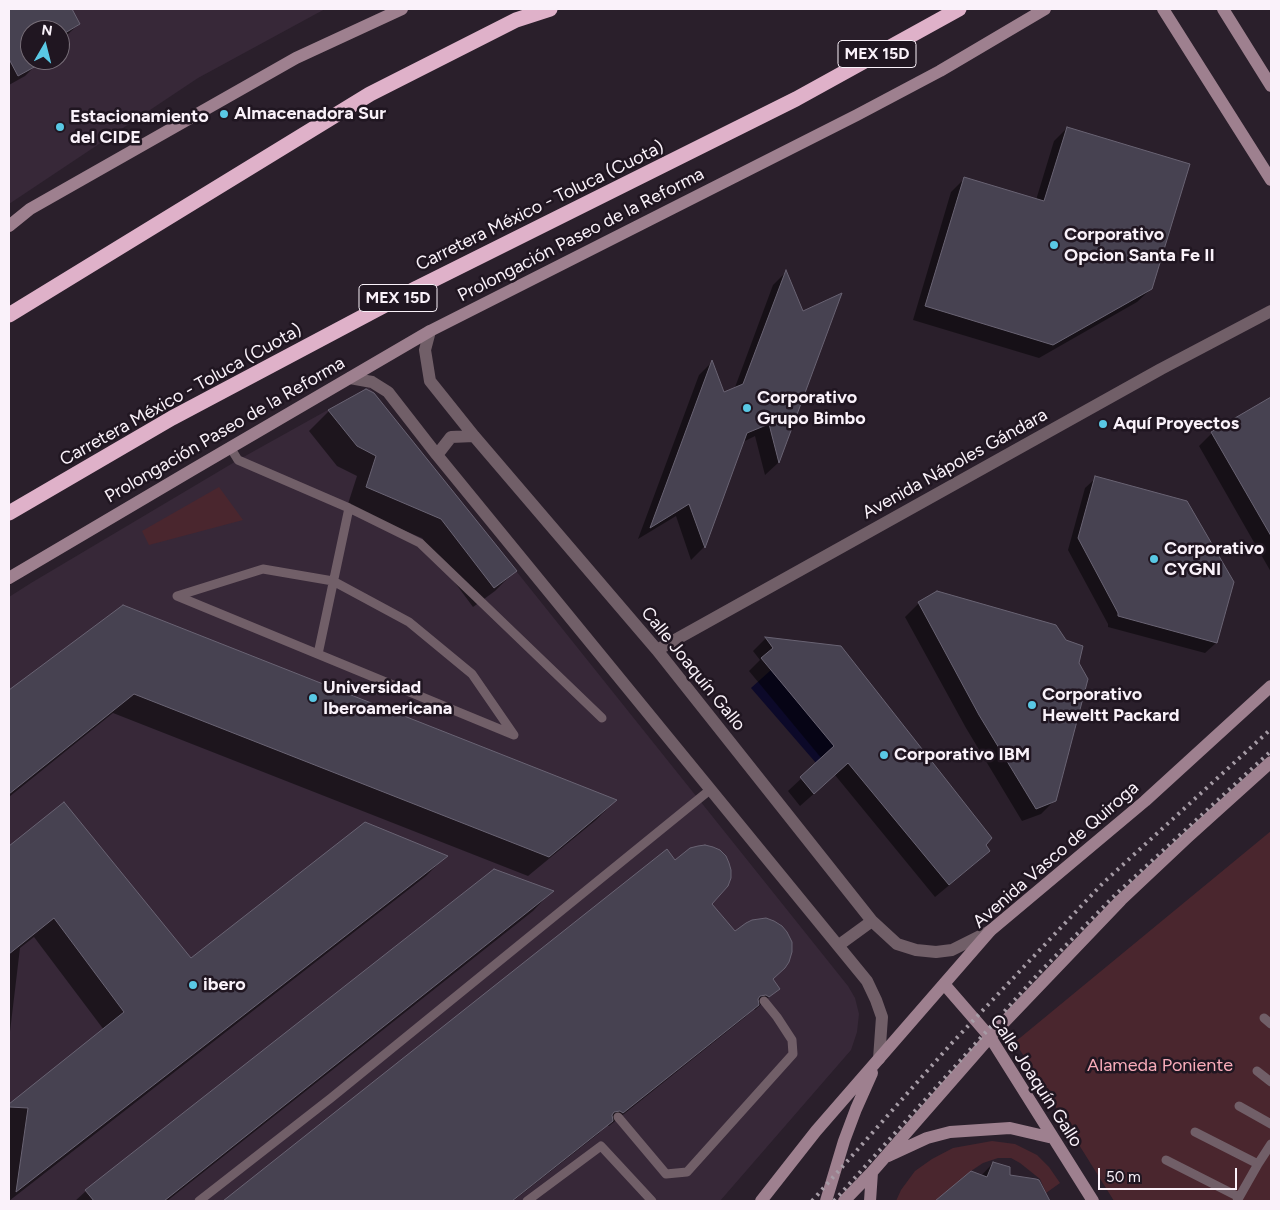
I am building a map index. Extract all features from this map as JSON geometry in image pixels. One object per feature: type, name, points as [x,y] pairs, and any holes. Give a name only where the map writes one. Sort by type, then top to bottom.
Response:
[{"type":"highway","points":[[9,314],[370,94],[516,20],[550,9]]},
{"type":"highway","name":"Carretera México - Toluca (Cuota)","points":[[9,513],[172,418],[408,293],[796,99],[959,9]]},
{"type":"main road","points":[[9,226],[30,209],[296,58],[402,9]]},
{"type":"main road","name":"Prolongación Paseo de la Reforma","points":[[9,578],[430,331],[857,115],[940,71],[1045,9]]},
{"type":"main road","points":[[1163,9],[1271,180]]},
{"type":"main road","points":[[1223,9],[1271,86]]},
{"type":"main road","name":"Avenida Vasco de Quiroga","points":[[761,1201],[816,1131],[990,931],[1146,801],[1271,686]]},
{"type":"main road","points":[[844,1201],[872,1172],[990,1037],[1121,900],[1271,762]]},
{"type":"main road","name":"Calle Joaquín Gallo","points":[[944,984],[990,1037],[1093,1201]]},
{"type":"main road","points":[[826,1201],[844,1141],[856,1109],[879,1059]]},
{"type":"main road","points":[[884,1158],[928,1138],[950,1132],[1010,1128],[1054,1138]]},
{"type":"main road","points":[[870,1201],[872,1172]]},
{"type":"street","name":"Avenida Nápoles Gándara","points":[[657,650],[1271,311]]},
{"type":"street","name":"Calle Joaquín Gallo","points":[[430,331],[424,350],[430,381],[474,436],[657,650],[872,921],[898,944],[916,950],[936,952],[952,950],[990,931]]},
{"type":"street","points":[[350,378],[372,382],[388,392],[867,981],[882,1017],[879,1059]]},
{"type":"street","points":[[437,454],[451,437],[474,436]]},
{"type":"street","points":[[839,945],[872,921]]},
{"type":"lane","points":[[230,447],[238,460],[349,508],[420,543],[602,718]]},
{"type":"lane","points":[[318,654],[349,508]]},
{"type":"lane","points":[[263,569],[333,581],[409,622],[472,674],[514,735],[177,596],[263,569]]},
{"type":"lane","points":[[199,1201],[330,1098],[710,789]]},
{"type":"lane","points":[[618,1117],[666,1174],[687,1172],[793,1054],[792,1040],[764,1001]]},
{"type":"lane","points":[[1257,1071],[1271,1082]]},
{"type":"lane","points":[[1239,1106],[1271,1124]]},
{"type":"lane","points":[[1195,1132],[1258,1164]]},
{"type":"lane","points":[[1166,1160],[1238,1199],[1271,1144]]},
{"type":"lane","points":[[527,1201],[601,1146],[652,1201]]},
{"type":"shaded area","points":[[9,9],[325,9],[198,78],[9,204]]},
{"type":"shaded area","name":"Universidad Iberoamericana","points":[[369,387],[848,986],[855,998],[859,1014],[857,1032],[851,1050],[720,1201],[9,1201],[9,597],[238,460]]},
{"type":"shaded area","points":[[771,670],[834,746],[816,763],[751,688]]},
{"type":"green space","points":[[219,487],[243,520],[149,545],[142,531]]},
{"type":"green space","name":"Alameda Poniente","points":[[1271,831],[1271,1201],[1114,1201],[1015,1042]]},
{"type":"green space","points":[[992,1141],[1015,1144],[1037,1155],[1049,1167],[1060,1183],[1046,1193],[1040,1179],[1020,1163],[1011,1158],[998,1158],[983,1163],[971,1171],[936,1201],[896,1201],[901,1190],[915,1171],[932,1159],[953,1148]]},
{"type":"building","points":[[9,9],[72,9],[80,24],[70,30],[70,20],[20,20],[20,70],[29,70],[18,76],[9,59]]},
{"type":"building","name":"Corporativo Opcion Santa Fe II","points":[[1067,127],[1190,164],[1152,289],[1053,345],[925,306],[964,177],[1044,201]]},
{"type":"building","name":"Corporativo Grupo Bimbo","points":[[786,270],[803,311],[842,293],[779,463],[769,424],[747,433],[705,548],[689,504],[650,528],[712,360],[724,392],[743,384]]},
{"type":"building","points":[[366,389],[374,393],[517,571],[494,588],[441,519],[366,487],[376,456],[357,446],[328,410]]},
{"type":"building","points":[[1271,397],[1271,536],[1211,432]]},
{"type":"building","name":"Corporativo CYGNI","points":[[1095,476],[1187,501],[1234,582],[1217,643],[1118,616],[1078,538]]},
{"type":"building","name":"Corporativo Heweltt Packard","points":[[937,591],[1056,625],[1066,640],[1083,646],[1079,663],[1088,679],[1056,801],[1036,809],[979,715],[918,602]]},
{"type":"building","points":[[123,605],[617,800],[549,857],[134,694],[9,794],[9,690]]},
{"type":"building","name":"Corporativo IBM","points":[[765,637],[841,646],[992,838],[986,845],[990,851],[949,885],[848,763],[814,794],[800,777],[834,746],[761,658],[773,648]]},
{"type":"building","name":"ibero","points":[[64,802],[191,958],[365,822],[448,856],[16,1192],[28,1108],[9,1107],[9,1104],[124,1012],[54,918],[9,954],[9,846]]},
{"type":"building","points":[[705,845],[720,850],[726,856],[729,863],[731,878],[728,886],[712,904],[735,931],[752,920],[766,918],[782,926],[787,932],[792,942],[792,952],[785,968],[773,979],[780,989],[769,997],[766,995],[760,996],[758,999],[759,1005],[623,1113],[620,1111],[614,1112],[612,1115],[613,1121],[512,1201],[223,1201],[667,849],[675,860],[690,848]]},
{"type":"building","points":[[494,869],[554,891],[164,1201],[94,1201],[85,1190]]},
{"type":"building","points":[[993,1162],[1010,1167],[1010,1175],[1039,1180],[1050,1201],[935,1201],[971,1171],[987,1177]]},
{"type":"railway","points":[[812,1201],[951,1044],[1103,883],[1271,729]]},
{"type":"railway","points":[[834,1201],[1038,974],[1116,894],[1271,751]]},
{"type":"place","name":"Almacenadora Sur","points":[[224,114]]},
{"type":"place","name":"Estacionamiento del CIDE","points":[[60,127]]},
{"type":"place","name":"Corporativo Opcion Santa Fe II","points":[[1054,245]]},
{"type":"place","name":"Corporativo Grupo Bimbo","points":[[747,408]]},
{"type":"place","name":"Aquí Proyectos","points":[[1103,424]]},
{"type":"place","name":"Corporativo CYGNI","points":[[1154,559]]},
{"type":"place","name":"Universidad Iberoamericana","points":[[313,698]]},
{"type":"place","name":"Corporativo Heweltt Packard","points":[[1032,705]]},
{"type":"place","name":"Corporativo IBM","points":[[884,755]]},
{"type":"place","name":"ibero","points":[[193,985]]}]
